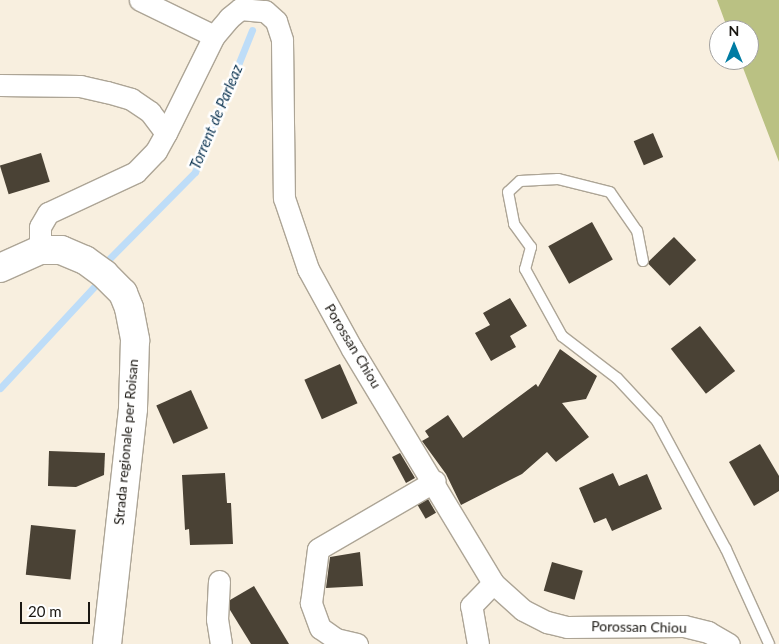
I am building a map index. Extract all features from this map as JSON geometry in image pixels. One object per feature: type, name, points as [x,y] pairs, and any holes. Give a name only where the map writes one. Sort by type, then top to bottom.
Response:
[{"type":"main road","name":"Strada regionale per Roisan","points":[[0,268],[40,250],[61,250],[85,260],[104,274],[122,293],[135,340],[133,409],[107,644]]},
{"type":"street","points":[[140,0],[214,36]]},
{"type":"street","name":"Porossan Chiou","points":[[40,250],[40,227],[48,213],[136,172],[156,151],[214,36],[240,9],[265,11],[276,21],[282,40],[284,198],[308,269],[352,350],[435,482],[493,582],[523,610],[548,622],[567,627],[684,626],[708,632],[729,644]]},
{"type":"street","points":[[0,86],[80,86],[107,92],[131,99],[150,112],[166,133]]},
{"type":"street","points":[[357,644],[336,639],[320,628],[311,603],[318,549],[435,482]]},
{"type":"street","points":[[219,581],[217,619],[221,644]]},
{"type":"street","points":[[478,644],[471,606],[493,582]]},
{"type":"lane","points":[[643,261],[637,231],[610,192],[558,179],[520,181],[508,192],[514,224],[531,247],[525,269],[562,336],[617,378],[657,421],[726,549],[769,644]]},
{"type":"green space","points":[[717,0],[779,0],[779,162],[744,70],[759,70],[759,20],[724,20]]},
{"type":"building","points":[[653,133],[663,157],[644,165],[634,141]]},
{"type":"building","points":[[41,153],[50,182],[9,194],[0,166]]},
{"type":"building","points":[[592,222],[613,260],[569,284],[548,246]]},
{"type":"building","points":[[674,237],[696,260],[670,286],[647,263]]},
{"type":"building","points":[[510,298],[527,326],[510,336],[516,347],[491,361],[475,333],[490,325],[483,313]]},
{"type":"building","points":[[700,326],[735,371],[706,394],[671,349]]},
{"type":"building","points":[[560,349],[597,376],[586,399],[562,403],[589,437],[556,462],[547,452],[522,474],[461,505],[446,474],[422,441],[429,437],[425,431],[448,415],[463,438],[536,384],[538,387]]},
{"type":"building","points":[[340,364],[357,403],[322,419],[304,380]]},
{"type":"building","points":[[191,390],[208,428],[173,444],[156,405]]},
{"type":"building","points":[[760,444],[779,476],[779,491],[754,506],[729,462]]},
{"type":"building","points":[[49,451],[105,453],[104,475],[76,487],[48,486]]},
{"type":"building","points":[[400,453],[415,478],[406,483],[392,457]]},
{"type":"building","points":[[225,473],[227,503],[231,503],[233,544],[190,545],[189,529],[185,530],[182,475]]},
{"type":"building","points":[[613,473],[619,486],[647,474],[662,509],[612,531],[606,518],[594,523],[579,488]]},
{"type":"building","points":[[428,499],[436,513],[426,519],[418,505]]},
{"type":"building","points":[[31,525],[76,530],[71,579],[26,575]]},
{"type":"building","points":[[360,552],[363,586],[326,588],[330,557]]},
{"type":"building","points":[[552,562],[583,571],[574,600],[544,591]]},
{"type":"building","points":[[254,586],[289,644],[251,644],[230,610],[230,600]]},
{"type":"waterway","name":"Torrent de Parleaz","points":[[107,261],[195,172],[252,30]]},
{"type":"waterway","name":"Torrent de Parleaz","points":[[0,388],[94,287]]}]
